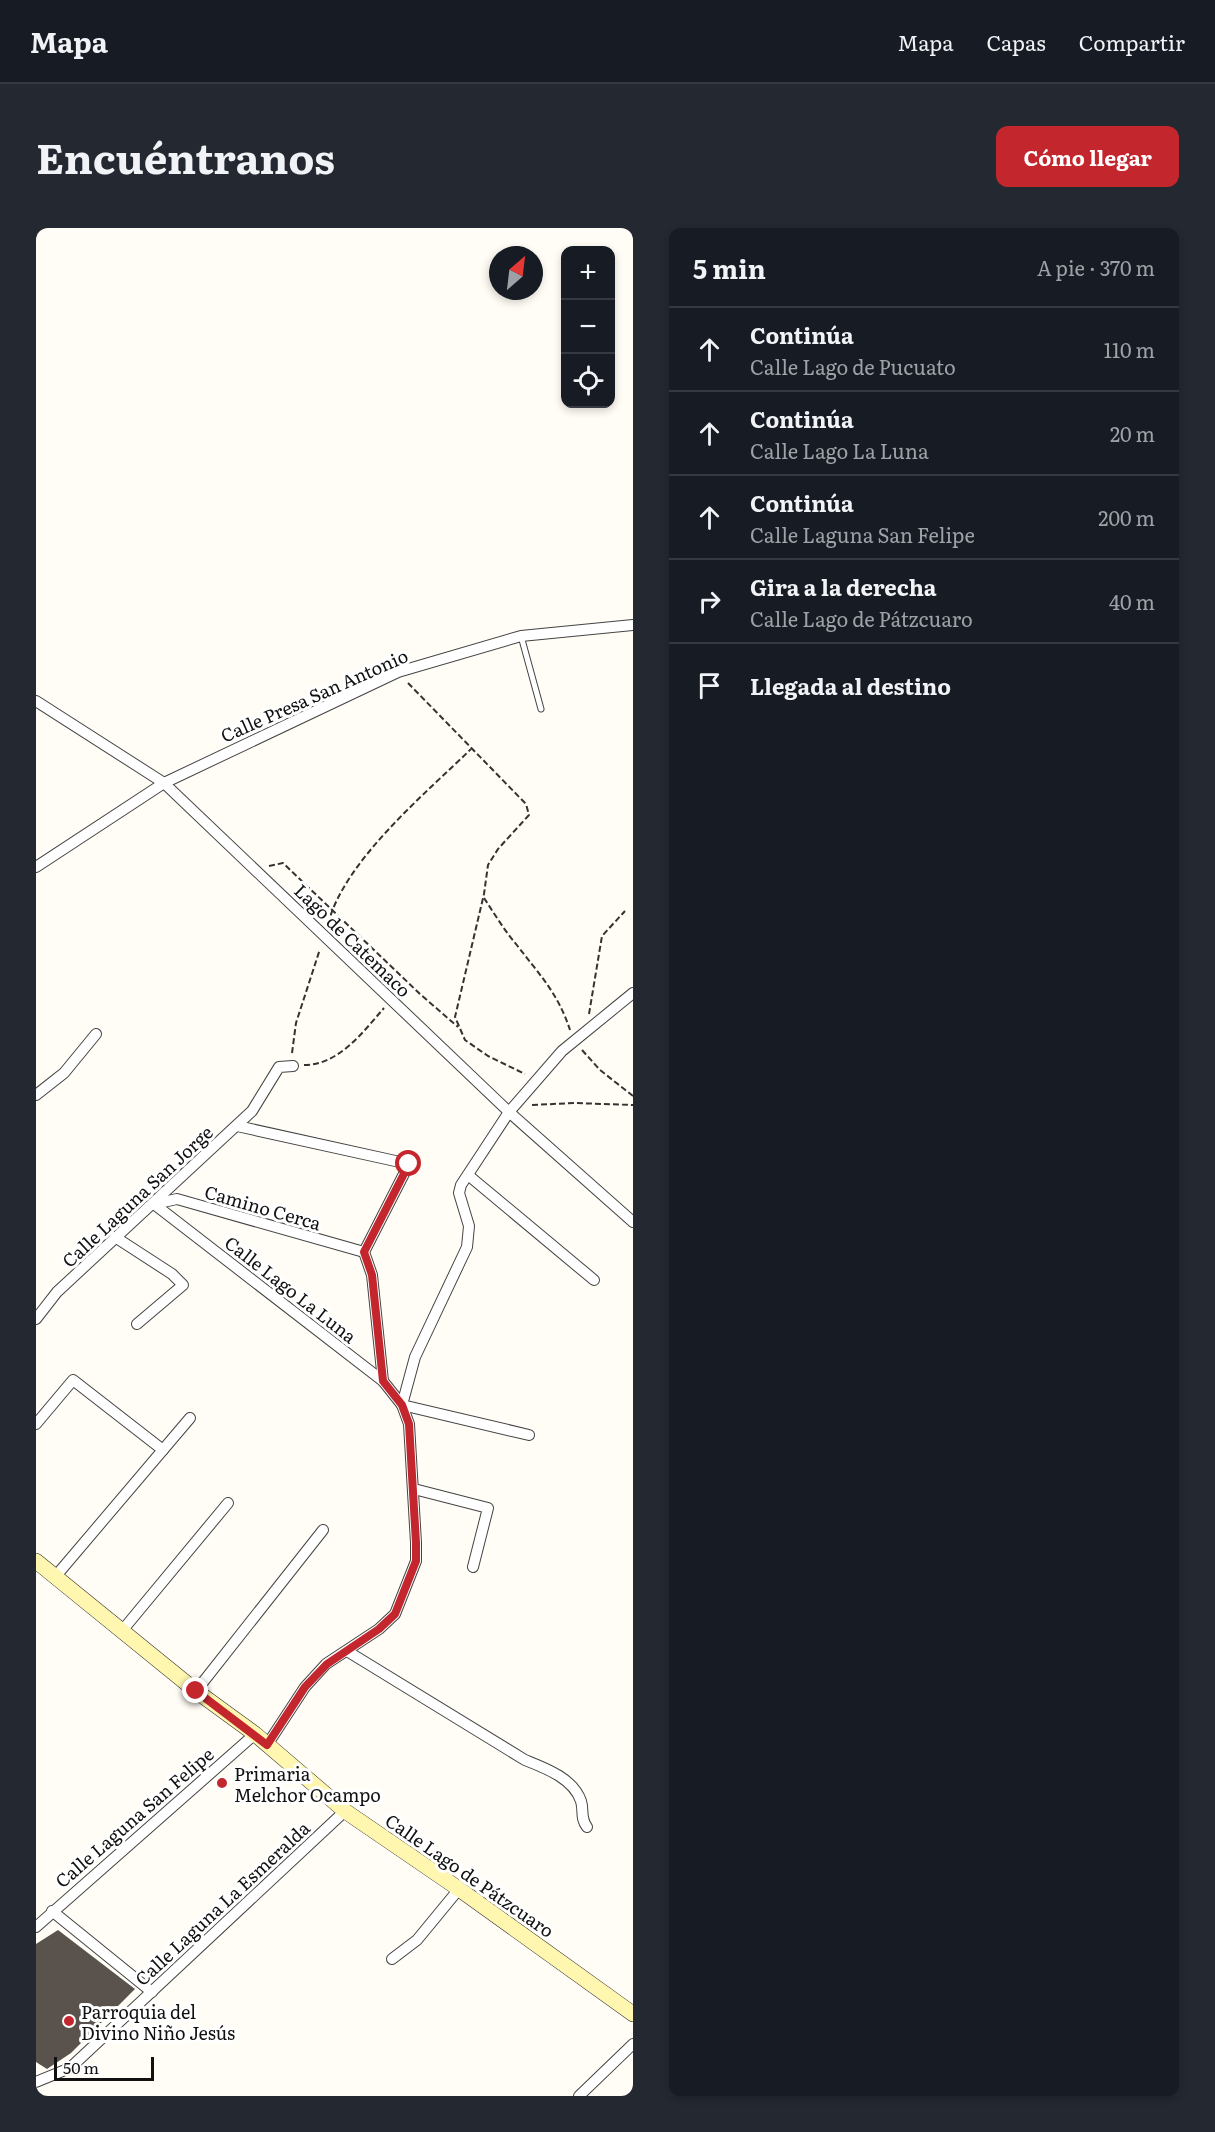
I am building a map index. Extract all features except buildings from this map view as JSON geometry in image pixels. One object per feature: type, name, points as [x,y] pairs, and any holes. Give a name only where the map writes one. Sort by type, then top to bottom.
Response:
[{"type":"street","name":"Calle Presa San Antonio","points":[[36,867],[164,783],[398,672],[521,636],[633,625]]},
{"type":"street","name":"Lago de Catemaco","points":[[36,700],[164,783],[391,1000],[633,1222]]},
{"type":"street","points":[[267,1745],[305,1687],[327,1664],[395,1614],[407,1588],[416,1561],[409,1424],[402,1405],[406,1382],[415,1357],[467,1246],[470,1226],[459,1193],[468,1175],[512,1109],[538,1079],[574,1042],[633,993]]},
{"type":"street","points":[[36,1095],[64,1073],[96,1034]]},
{"type":"street","name":"Calle Laguna San Jorge","points":[[36,1319],[57,1293],[115,1237],[154,1204],[252,1111],[279,1066],[293,1066]]},
{"type":"street","points":[[237,1126],[409,1164],[364,1252],[372,1275],[383,1381]]},
{"type":"street","points":[[468,1175],[594,1280]]},
{"type":"street","name":"Camino Cerca","points":[[154,1204],[177,1199],[364,1252]]},
{"type":"street","name":"Calle Lago La Luna","points":[[154,1204],[383,1381],[402,1405]]},
{"type":"street","points":[[115,1237],[172,1274],[183,1285],[136,1324]]},
{"type":"street","points":[[36,1424],[73,1380],[163,1450]]},
{"type":"street","points":[[402,1405],[529,1435]]},
{"type":"street","points":[[55,1577],[190,1418]]},
{"type":"street","points":[[414,1489],[488,1508],[473,1567]]},
{"type":"street","points":[[121,1632],[228,1503]]},
{"type":"street","points":[[196,1691],[323,1530]]},
{"type":"street","name":"Calle Lago de Pátzcuaro","points":[[36,1561],[121,1632],[255,1734],[345,1811],[459,1889],[633,2014]]},
{"type":"street","points":[[347,1651],[525,1760],[552,1770],[571,1786],[581,1801],[582,1820],[587,1827]]},
{"type":"street","name":"Calle Laguna San Felipe","points":[[36,1926],[255,1734]]},
{"type":"street","name":"Calle Laguna La Esmeralda","points":[[36,2082],[70,2068],[345,1811]]},
{"type":"street","points":[[392,1959],[417,1940],[459,1889]]},
{"type":"street","points":[[52,1911],[152,1992]]},
{"type":"street","points":[[579,2096],[633,2044]]},
{"type":"lane","points":[[521,636],[541,709]]},
{"type":"path","points":[[398,672],[526,804],[529,815],[488,865],[483,898],[455,1017],[465,1040],[488,1056],[538,1079]]},
{"type":"path","points":[[391,1000],[342,1052],[317,1065],[293,1066],[296,1023],[332,907],[384,834],[471,749]]},
{"type":"path","points":[[254,869],[283,863],[332,907],[420,994],[461,1029]]},
{"type":"path","points":[[483,898],[514,943],[549,984],[565,1010],[574,1042],[600,1070],[633,1096]]},
{"type":"path","points":[[590,1029],[589,1012],[602,936],[625,910]]},
{"type":"path","points":[[512,1109],[574,1103],[633,1105]]},
{"type":"place","name":"Primaria Melchor Ocampo","points":[[222,1783]]},
{"type":"place","name":"Parroquia del Divino Niño Jesús","points":[[69,2021]]},
{"type":"route","points":[[196,1691],[267,1745],[305,1687],[327,1664],[379,1629],[395,1614],[407,1588],[416,1561],[409,1424],[402,1405],[383,1381],[376,1332],[372,1275],[364,1252],[409,1164]]}]
